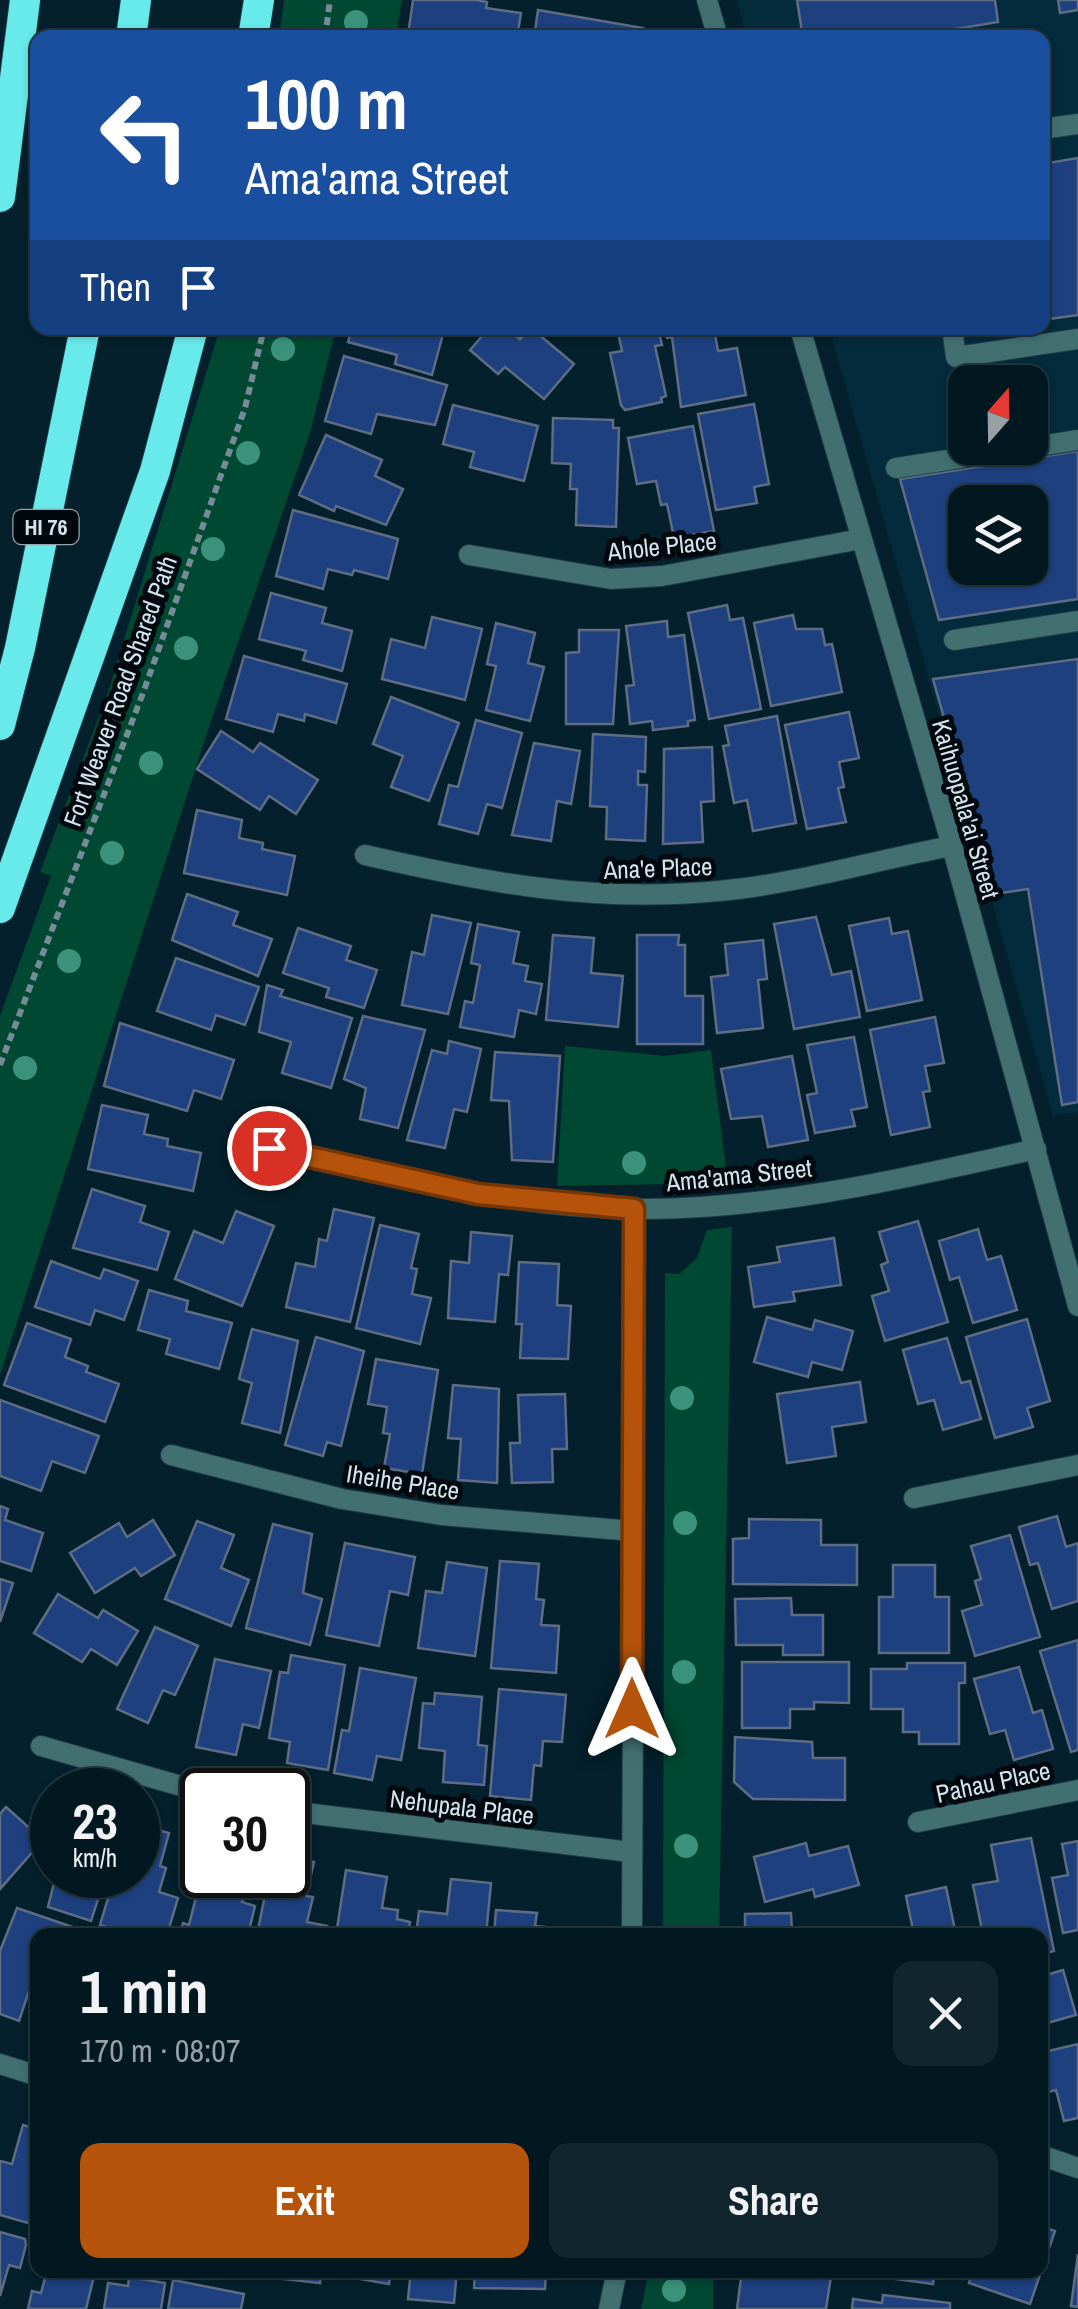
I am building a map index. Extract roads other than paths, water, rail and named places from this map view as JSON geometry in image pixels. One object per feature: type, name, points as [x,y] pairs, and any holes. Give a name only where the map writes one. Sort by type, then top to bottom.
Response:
[{"type":"highway","points":[[0,198],[26,0]]},
{"type":"highway","points":[[131,30],[136,0]]},
{"type":"highway","points":[[254,30],[259,0]]},
{"type":"highway","name":"HI 76","points":[[0,725],[28,610],[84,335]]},
{"type":"highway","points":[[0,908],[155,471],[192,335]]},
{"type":"street","points":[[708,0],[716,30]]},
{"type":"street","points":[[1050,128],[1078,124]]},
{"type":"street","name":"Kaihuopala'ai Street","points":[[802,335],[952,846],[1078,1306]]},
{"type":"street","points":[[953,335],[956,357],[1078,339]]},
{"type":"street","points":[[896,468],[1078,440]]},
{"type":"street","name":"Ahole Place","points":[[469,554],[611,579],[662,576],[861,539]]},
{"type":"street","points":[[954,640],[1078,621]]},
{"type":"street","name":"Ana'e Place","points":[[364,855],[479,881],[612,896],[723,891],[952,846]]},
{"type":"street","name":"Ama'ama Street","points":[[269,1148],[478,1194],[634,1209],[776,1200],[1036,1149]]},
{"type":"street","points":[[632,1928],[634,1209]]},
{"type":"street","name":"Iheihe Place","points":[[171,1455],[342,1500],[441,1514],[633,1531]]},
{"type":"street","points":[[914,1498],[1078,1466]]},
{"type":"street","points":[[41,1746],[180,1786]]},
{"type":"street","name":"Pahau Place","points":[[918,1822],[1078,1790]]},
{"type":"street","name":"Nehupala Place","points":[[310,1813],[632,1852]]},
{"type":"street","points":[[0,2064],[30,2073]]},
{"type":"street","points":[[1048,2157],[1078,2168]]},
{"type":"street","points":[[609,2309],[615,2278]]}]
